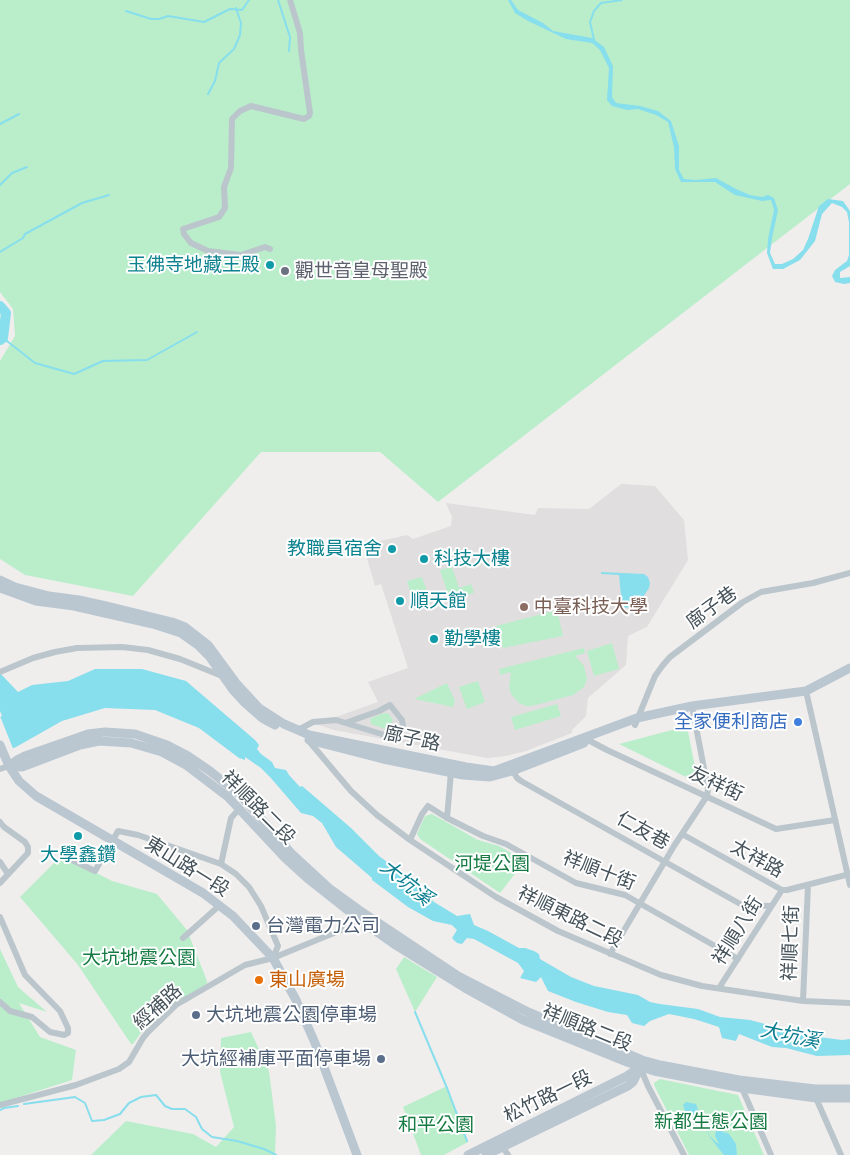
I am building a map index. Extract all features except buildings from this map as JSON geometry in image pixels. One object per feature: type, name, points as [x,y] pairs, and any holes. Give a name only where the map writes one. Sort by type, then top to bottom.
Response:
[{"type":"main road","name":"廍子路","points":[[0,580],[15,587],[49,596],[79,600],[114,608],[172,622],[185,628],[208,646],[236,684],[258,708],[297,733]]},
{"type":"main road","name":"廍子路","points":[[0,588],[36,601],[74,606],[167,627],[181,633],[198,645],[209,656],[222,676],[245,703],[262,718],[297,733],[383,759],[476,777],[490,777],[636,721],[692,709],[807,693],[850,675]]},
{"type":"main road","name":"廍子路","points":[[807,693],[850,668]]},
{"type":"main road","name":"廍子路","points":[[309,737],[494,771],[511,768],[590,741],[636,721]]},
{"type":"main road","name":"祥順路二段","points":[[5,768],[25,756],[88,734],[105,732],[134,734],[167,745],[205,768],[240,795],[291,853],[397,946],[523,1020],[572,1041],[641,1063],[739,1080],[815,1088],[850,1089]]},
{"type":"main road","name":"祥順路二段","points":[[5,768],[22,767],[91,742],[131,743],[162,752],[208,780],[240,808],[285,858],[306,878],[362,917]]},
{"type":"main road","name":"東山路一段","points":[[0,745],[4,756],[5,768],[36,796],[190,885],[220,905],[273,958],[296,1000],[315,1043],[357,1155]]},
{"type":"main road","name":"祥順路二段","points":[[641,1063],[654,1072],[742,1088],[816,1098],[850,1098]]},
{"type":"main road","name":"松竹路一段","points":[[468,1155],[501,1143],[628,1086],[633,1082],[641,1063]]},
{"type":"main road","name":"松竹路一段","points":[[486,1155],[501,1143]]},
{"type":"street","points":[[270,249],[265,247],[241,255],[208,251],[191,243],[184,234],[183,229],[219,217],[225,208],[224,187],[231,168],[232,119],[240,110],[251,106],[304,120],[310,113],[300,33],[290,0]]},
{"type":"street","name":"廍子巷","points":[[636,721],[654,676],[663,665],[743,602],[761,592],[850,573]]},
{"type":"street","points":[[2,671],[33,658],[77,648],[122,647],[148,650],[180,659],[222,676]]},
{"type":"street","points":[[807,693],[850,885]]},
{"type":"street","points":[[297,733],[314,722],[336,720],[348,722],[391,737],[399,733],[402,725],[402,720],[390,705],[348,722]]},
{"type":"street","points":[[610,954],[665,861],[707,796],[708,789],[692,709]]},
{"type":"street","name":"祥順東路二段","points":[[309,737],[351,791],[377,815],[466,878],[558,932],[661,975],[702,986],[803,1001],[850,1003]]},
{"type":"street","name":"友祥街","points":[[590,741],[776,829],[835,820]]},
{"type":"street","name":"仁友巷","points":[[511,768],[521,781],[742,904],[771,906]]},
{"type":"street","points":[[447,818],[451,772]]},
{"type":"street","name":"祥順十街","points":[[410,840],[422,814],[428,806],[483,836],[506,844],[576,883],[625,894],[738,959]]},
{"type":"street","points":[[221,864],[232,818],[240,808]]},
{"type":"street","points":[[0,822],[4,827],[26,842],[28,847],[28,853],[0,883]]},
{"type":"street","points":[[70,859],[95,870],[118,831],[128,832],[221,864],[236,874],[261,906],[278,946],[273,958]]},
{"type":"street","name":"太祥路","points":[[682,834],[782,890],[849,875]]},
{"type":"street","points":[[0,862],[8,874]]},
{"type":"street","name":"祥順七街","points":[[803,1001],[808,885]]},
{"type":"street","name":"祥順八街","points":[[720,988],[782,890]]},
{"type":"street","points":[[183,938],[220,905]]},
{"type":"street","points":[[0,917],[25,975],[60,1011],[68,1028],[68,1033],[64,1035],[50,1032],[32,1017],[10,1011],[0,1002]]},
{"type":"street","name":"經補路","points":[[0,1105],[76,1085],[119,1068],[129,1062],[143,1038],[177,1004],[245,965],[273,958],[351,926],[362,917]]},
{"type":"street","points":[[641,1063],[648,1086],[684,1155]]},
{"type":"street","points":[[742,1088],[772,1155]]},
{"type":"street","points":[[816,1098],[841,1155]]},
{"type":"street","points":[[501,1143],[508,1155]]},
{"type":"shaded area","name":"中臺科技大學","points":[[621,484],[655,486],[684,520],[688,560],[647,627],[628,636],[626,665],[588,698],[586,716],[572,730],[572,733],[526,751],[487,758],[334,730],[316,724],[378,702],[368,682],[408,668],[381,584],[375,586],[363,545],[407,535],[413,539],[451,526],[452,517],[446,503],[535,515],[538,508],[589,509]]},
{"type":"green space","points":[[0,0],[850,0],[850,184],[438,502],[380,452],[261,452],[133,596],[25,575],[0,559],[0,361],[15,336],[13,309],[0,292]]},
{"type":"green space","points":[[452,567],[459,588],[471,584],[474,593],[450,600],[440,570]]},
{"type":"green space","points":[[422,577],[431,603],[416,608],[407,581]]},
{"type":"green space","points":[[557,610],[563,636],[503,648],[496,626]]},
{"type":"green space","points":[[612,643],[619,669],[594,676],[587,651]]},
{"type":"green space","points":[[584,648],[585,653],[575,656],[584,666],[587,679],[584,687],[573,695],[526,706],[519,703],[511,694],[509,687],[511,672],[500,675],[499,669]]},
{"type":"green space","points":[[478,681],[485,702],[467,709],[459,687]]},
{"type":"green space","points":[[447,683],[455,701],[453,707],[414,699]]},
{"type":"green space","points":[[557,704],[561,716],[515,730],[511,717]]},
{"type":"green space","points":[[388,713],[393,720],[388,730],[371,724],[370,719]]},
{"type":"green space","points":[[687,726],[698,783],[619,744]]},
{"type":"green space","name":"河堤公園","points":[[432,814],[478,840],[499,846],[525,861],[500,893],[420,839],[417,834],[425,816]]},
{"type":"green space","name":"大坑地震公園","points":[[64,856],[112,881],[157,894],[187,930],[207,981],[207,984],[177,1002],[140,1034],[133,1044],[131,1044],[78,965],[20,897],[57,860]]},
{"type":"green space","points":[[0,949],[18,987],[47,1012],[19,1003],[40,1037],[76,1050],[72,1080],[0,1103]]},
{"type":"green space","points":[[404,957],[437,977],[415,1012],[396,969]]},
{"type":"green space","points":[[251,1032],[269,1071],[276,1126],[275,1155],[91,1155],[126,1121],[193,1134],[216,1147],[234,1127],[220,1072],[221,1038]]},
{"type":"green space","name":"新都生態公園","points":[[660,1079],[738,1095],[764,1155],[689,1155],[654,1085]]},
{"type":"green space","name":"和平公園","points":[[447,1086],[468,1142],[444,1155],[421,1155],[403,1107]]},
{"type":"water","points":[[508,0],[511,0],[518,10],[543,23],[553,31],[592,38],[604,47],[613,66],[612,97],[616,103],[640,106],[658,111],[671,121],[679,146],[679,170],[684,179],[716,178],[750,195],[762,197],[768,195],[774,198],[778,210],[770,253],[775,264],[782,264],[793,259],[803,250],[819,206],[828,199],[843,201],[850,211],[850,266],[840,272],[840,278],[850,277],[850,283],[835,282],[832,276],[835,270],[847,261],[849,255],[849,222],[847,212],[842,207],[832,203],[822,214],[815,241],[800,260],[783,269],[773,269],[767,253],[774,210],[771,200],[762,201],[735,195],[715,182],[681,182],[675,169],[674,147],[668,122],[656,115],[638,109],[627,110],[612,106],[607,100],[609,68],[600,50],[592,43],[566,39],[528,21],[515,13]]},
{"type":"water","points":[[601,572],[644,574],[648,577],[649,588],[639,603],[625,608],[622,605],[619,575],[601,574]]},
{"type":"water","name":"大坑溪","points":[[95,669],[142,669],[186,681],[255,740],[259,745],[257,749],[272,762],[275,768],[286,770],[300,787],[302,786],[308,791],[351,828],[379,856],[410,879],[434,902],[457,916],[470,914],[474,925],[519,948],[534,951],[539,954],[540,959],[571,977],[594,986],[638,995],[650,1002],[698,1009],[720,1017],[750,1020],[811,1036],[842,1040],[850,1039],[850,1055],[817,1056],[786,1048],[772,1047],[739,1034],[736,1041],[722,1038],[719,1027],[669,1014],[650,1021],[644,1026],[632,1023],[627,1015],[608,1012],[548,991],[541,977],[536,982],[520,978],[524,971],[518,963],[474,939],[467,938],[462,944],[457,943],[452,938],[457,930],[452,925],[433,921],[408,907],[372,880],[336,847],[322,823],[313,816],[301,813],[261,768],[245,757],[245,760],[239,758],[199,728],[155,710],[105,708],[62,721],[16,747],[0,753],[0,717],[2,716],[0,711],[0,673],[18,692],[32,685],[68,681]]},
{"type":"water","points":[[686,1102],[696,1104],[710,1136],[717,1143],[719,1144],[715,1136],[716,1131],[720,1130],[727,1134],[725,1131],[729,1134],[736,1144],[737,1155],[724,1155],[722,1153],[710,1137],[702,1119],[685,1111],[683,1105]]},
{"type":"pier","points":[[0,716],[14,751],[0,755]]},
{"type":"waterway","points":[[126,11],[151,19],[168,16],[204,22],[230,9],[242,10],[249,0]]},
{"type":"waterway","points":[[278,0],[290,37],[289,51]]},
{"type":"waterway","points":[[594,40],[590,22],[594,11],[601,3],[622,0]]},
{"type":"waterway","points":[[208,94],[215,81],[219,63],[234,49],[240,35],[241,23],[236,8]]},
{"type":"waterway","points":[[0,124],[19,114]]},
{"type":"waterway","points":[[0,185],[12,173],[27,167]]},
{"type":"waterway","points":[[0,252],[23,238],[25,234],[82,203],[109,195]]},
{"type":"waterway","points":[[0,306],[6,313],[3,338],[0,340]]},
{"type":"waterway","points":[[3,338],[35,363],[74,374],[103,361],[147,360],[197,332]]},
{"type":"waterway","points":[[415,1012],[467,1141]]},
{"type":"waterway","points":[[24,1104],[75,1097],[85,1103],[92,1121],[104,1120],[120,1114],[129,1103],[141,1097],[156,1095],[165,1106],[172,1109],[185,1109],[196,1117],[202,1129],[212,1137],[237,1141],[264,1149],[276,1155]]},
{"type":"waterway","points":[[0,1110],[18,1106]]},
{"type":"place","name":"玉佛寺地藏王殿","points":[[270,265]]},
{"type":"place","name":"觀世音皇母聖殿","points":[[285,271]]},
{"type":"place","name":"教職員宿舍","points":[[392,549]]},
{"type":"place","name":"科技大樓","points":[[424,559]]},
{"type":"place","name":"順天館","points":[[400,601]]},
{"type":"place","name":"中臺科技大學","points":[[524,607]]},
{"type":"place","name":"勤學樓","points":[[434,639]]},
{"type":"place","name":"全家便利商店","points":[[798,722]]},
{"type":"place","name":"大學鑫鑽","points":[[78,836]]},
{"type":"place","name":"台灣電力公司","points":[[256,926]]},
{"type":"place","name":"東山廣場","points":[[259,980]]},
{"type":"place","name":"大坑地震公園停車場","points":[[196,1015]]},
{"type":"place","name":"大坑經補庫平面停車場","points":[[381,1059]]}]
